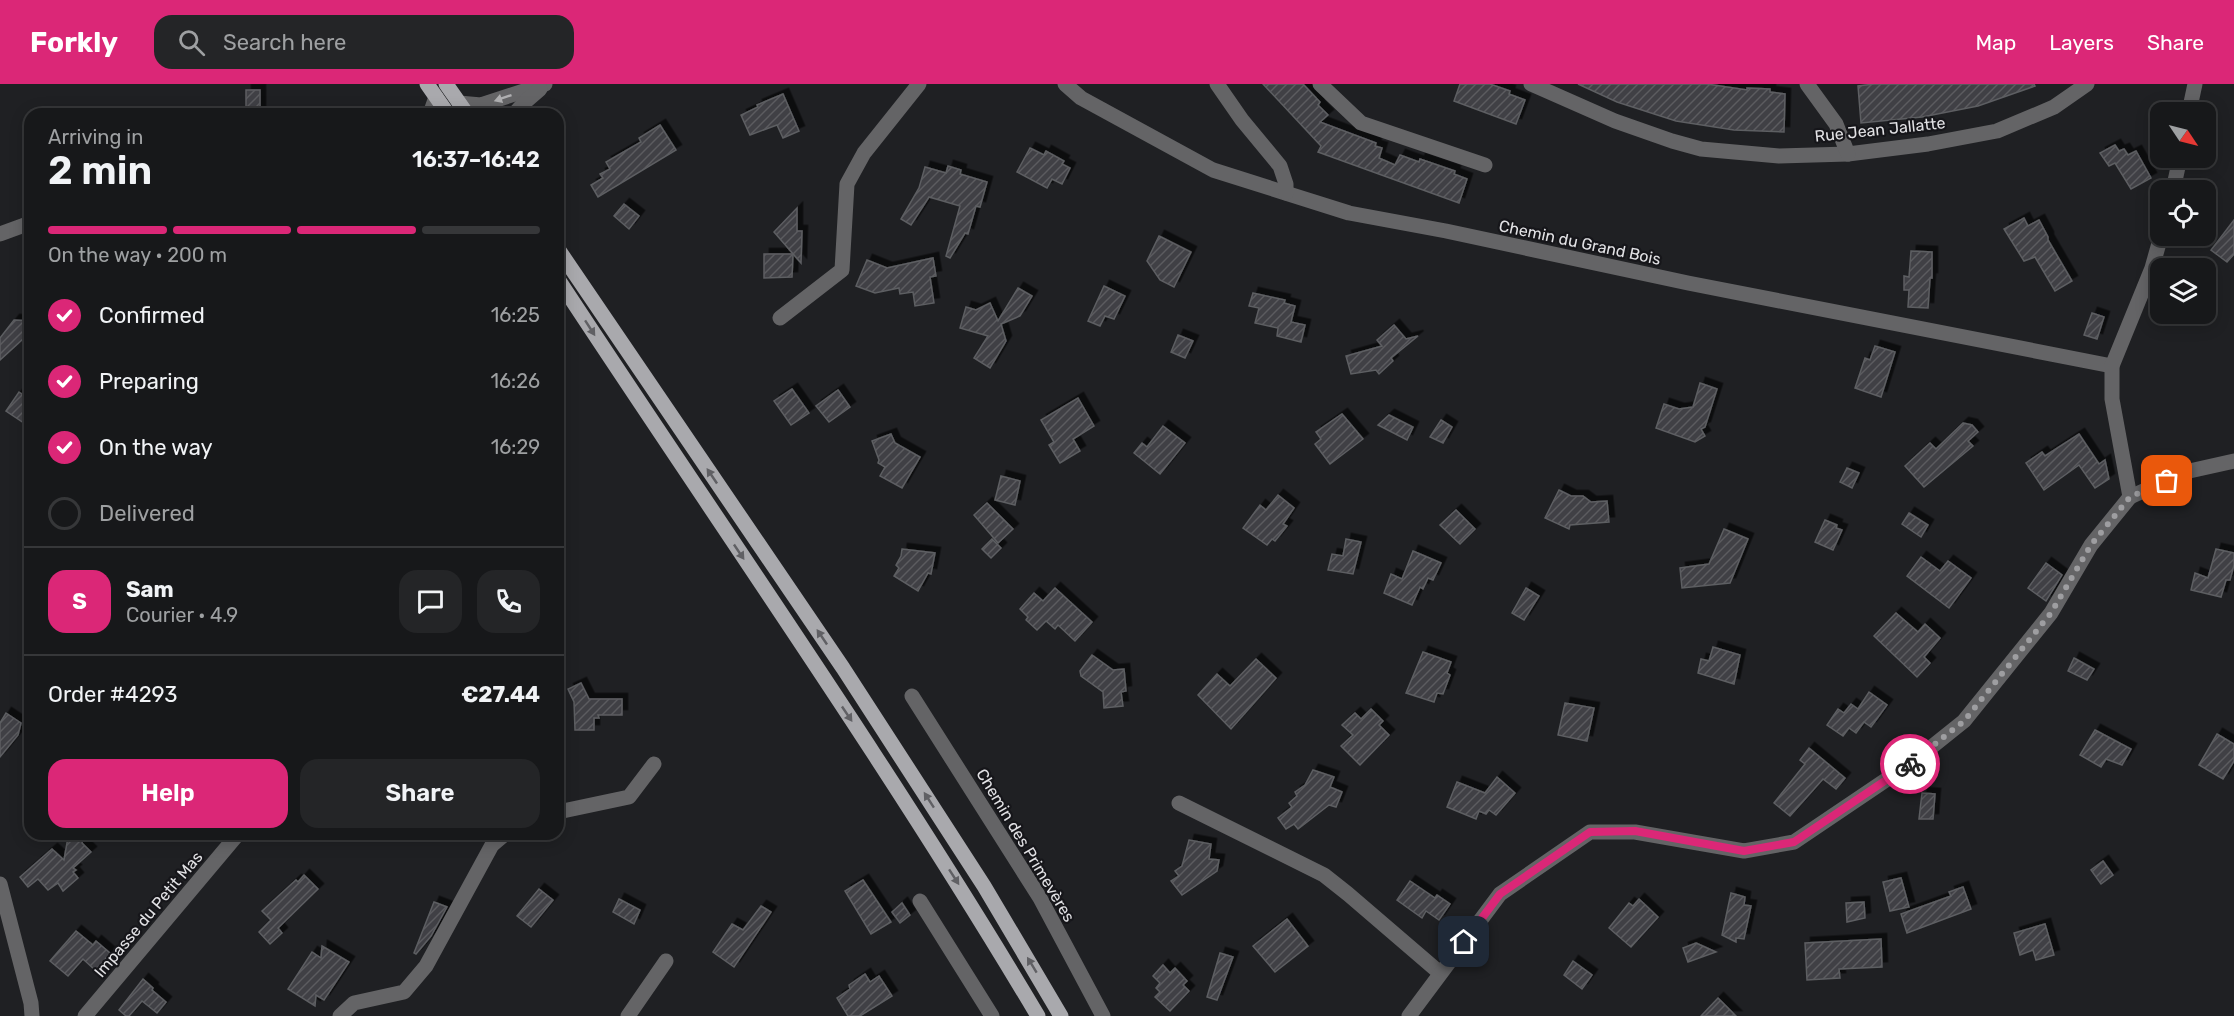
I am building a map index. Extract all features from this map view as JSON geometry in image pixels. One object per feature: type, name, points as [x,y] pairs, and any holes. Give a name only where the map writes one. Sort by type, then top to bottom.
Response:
[{"type":"main road","points":[[446,84],[463,108]]},
{"type":"main road","points":[[431,90],[444,108]]},
{"type":"main road","points":[[564,258],[856,688],[984,886],[1061,1016]]},
{"type":"main road","points":[[564,288],[897,789],[969,901],[1038,1016]]},
{"type":"street","points":[[463,108],[481,105],[545,84]]},
{"type":"street","points":[[520,108],[545,84]]},
{"type":"street","points":[[780,318],[842,270],[847,184],[864,153],[919,84]]},
{"type":"street","name":"Chemin du Grand Bois","points":[[1065,84],[1081,98],[1213,170],[1349,213],[1446,231],[1688,283],[2112,366]]},
{"type":"street","points":[[1217,84],[1242,120],[1280,166],[1286,184],[1286,193]]},
{"type":"street","points":[[1320,84],[1361,123],[1376,130],[1485,165]]},
{"type":"street","name":"Rue Jean Jallatte","points":[[1532,84],[1615,121],[1672,141],[1701,149],[1779,156],[1848,154],[1928,144],[1997,131],[2054,107],[2087,84]]},
{"type":"street","points":[[1807,84],[1836,124],[1848,154]]},
{"type":"street","points":[[2191,102],[2195,84]]},
{"type":"street","points":[[430,108],[431,90]]},
{"type":"street","points":[[0,234],[24,225]]},
{"type":"street","points":[[2130,497],[2112,399],[2112,366],[2158,246]]},
{"type":"street","points":[[1409,1016],[1500,894],[1590,832],[1635,831],[1744,851],[1794,842],[1914,761],[1964,721],[2051,613],[2091,545],[2130,497],[2185,472],[2234,461]]},
{"type":"street","name":"Chemin des Primevères","points":[[912,696],[1040,898],[1103,1016]]},
{"type":"street","points":[[564,811],[629,797],[654,764]]},
{"type":"street","points":[[1179,803],[1324,875],[1440,973]]},
{"type":"street","name":"Impasse du Petit Mas","points":[[85,1016],[233,840]]},
{"type":"street","points":[[340,1016],[354,1003],[404,992],[426,966],[492,845],[498,840]]},
{"type":"street","points":[[0,884],[31,1003],[32,1016]]},
{"type":"street","points":[[921,901],[992,1016]]},
{"type":"street","points":[[628,1016],[666,961]]},
{"type":"building","points":[[1263,84],[1303,84],[1320,102],[1318,105],[1328,115],[1320,122],[1376,143],[1375,146],[1382,148],[1379,158],[1395,165],[1400,155],[1455,171],[1454,174],[1467,179],[1459,203],[1318,152],[1321,146]]},
{"type":"building","points":[[1460,84],[1490,84],[1510,91],[1509,94],[1525,100],[1516,124],[1454,101]]},
{"type":"building","points":[[1578,84],[1707,84],[1747,90],[1747,88],[1770,89],[1770,92],[1785,94],[1784,132],[1734,130],[1676,121],[1617,102]]},
{"type":"building","points":[[1874,84],[2034,84],[2035,86],[1978,106],[1922,117],[1861,123],[1858,86]]},
{"type":"building","points":[[246,90],[260,90],[260,108],[246,108]]},
{"type":"building","points":[[783,94],[799,131],[783,138],[777,125],[750,135],[741,115]]},
{"type":"building","points":[[660,125],[676,150],[598,197],[591,185],[603,178],[600,174],[610,169],[606,162],[641,142],[639,138]]},
{"type":"building","points":[[2115,145],[2119,151],[2124,149],[2128,155],[2136,151],[2151,178],[2131,189],[2115,163],[2109,166],[2100,153]]},
{"type":"building","points":[[1030,148],[1044,155],[1046,151],[1064,161],[1062,164],[1070,168],[1062,184],[1052,179],[1047,188],[1017,172]]},
{"type":"building","points":[[948,166],[961,170],[960,174],[987,182],[980,207],[976,206],[968,234],[965,233],[950,258],[946,256],[960,206],[929,197],[911,225],[901,219],[919,188],[925,167],[946,173]]},
{"type":"building","points":[[624,204],[639,216],[629,229],[614,216]]},
{"type":"building","points":[[797,208],[797,231],[802,231],[801,263],[774,232]]},
{"type":"building","points":[[2024,218],[2028,226],[2039,220],[2072,281],[2055,291],[2035,257],[2024,261],[2004,229]]},
{"type":"building","points":[[2234,220],[2234,254],[2227,262],[2211,250]]},
{"type":"building","points":[[1159,236],[1191,252],[1174,287],[1160,280],[1147,261]]},
{"type":"building","points":[[1911,251],[1932,252],[1932,278],[1930,278],[1928,308],[1908,307],[1909,290],[1904,290],[1904,276],[1909,277]]},
{"type":"building","points":[[764,254],[793,254],[792,277],[764,278]]},
{"type":"building","points":[[933,258],[936,276],[930,277],[934,303],[915,306],[913,292],[900,294],[899,288],[875,293],[856,286],[867,260],[887,268]]},
{"type":"building","points":[[1104,286],[1125,296],[1114,319],[1105,316],[1100,326],[1088,321]]},
{"type":"building","points":[[1018,288],[1032,296],[1020,316],[1001,324],[1006,341],[990,368],[974,358],[988,336],[960,328],[966,307],[976,310],[990,303],[998,321]]},
{"type":"building","points":[[1253,293],[1285,300],[1284,303],[1295,306],[1291,322],[1305,325],[1301,342],[1277,336],[1278,328],[1255,323],[1259,308],[1249,306]]},
{"type":"building","points":[[2092,313],[2104,317],[2097,339],[2084,335]]},
{"type":"building","points":[[14,320],[24,321],[24,338],[0,360],[0,338]]},
{"type":"building","points":[[1394,325],[1406,339],[1418,336],[1391,358],[1393,361],[1379,374],[1376,370],[1351,374],[1346,356],[1382,346],[1377,340]]},
{"type":"building","points":[[1178,335],[1193,341],[1185,358],[1171,352]]},
{"type":"building","points":[[1875,346],[1895,352],[1881,397],[1855,388],[1865,358],[1870,360]]},
{"type":"building","points":[[1700,383],[1717,389],[1705,427],[1701,429],[1705,436],[1695,442],[1656,428],[1664,404],[1679,409],[1693,407]]},
{"type":"building","points":[[792,389],[809,413],[791,425],[774,401]]},
{"type":"building","points":[[838,390],[850,407],[829,422],[816,406]]},
{"type":"building","points":[[19,392],[24,396],[24,423],[6,411]]},
{"type":"building","points":[[1078,398],[1094,426],[1073,439],[1080,451],[1060,463],[1049,445],[1054,442],[1041,420]]},
{"type":"building","points":[[1342,414],[1363,439],[1330,464],[1315,444],[1321,439],[1316,432]]},
{"type":"building","points":[[1389,415],[1413,427],[1407,440],[1378,425]]},
{"type":"building","points":[[1441,420],[1452,427],[1443,443],[1430,437]]},
{"type":"building","points":[[1963,423],[1972,425],[1978,432],[1968,441],[1973,446],[1924,487],[1905,466],[1930,443],[1936,449]]},
{"type":"building","points":[[1163,426],[1185,443],[1160,474],[1134,453],[1142,443],[1147,447]]},
{"type":"building","points":[[891,434],[895,443],[920,457],[902,488],[880,476],[885,467],[878,463],[872,441]]},
{"type":"building","points":[[2079,434],[2099,464],[2105,460],[2109,479],[2095,488],[2079,465],[2044,490],[2026,463],[2042,452],[2045,456]]},
{"type":"building","points":[[1847,468],[1859,473],[1852,488],[1840,482]]},
{"type":"building","points":[[1001,476],[1020,481],[1015,505],[995,500]]},
{"type":"building","points":[[1559,490],[1571,496],[1583,496],[1591,502],[1607,501],[1609,522],[1570,525],[1569,529],[1545,518]]},
{"type":"building","points":[[1278,495],[1294,508],[1283,524],[1287,526],[1275,541],[1272,539],[1267,545],[1243,528],[1260,505],[1266,510]]},
{"type":"building","points":[[987,503],[1013,529],[998,543],[974,515]]},
{"type":"building","points":[[1456,510],[1475,529],[1460,544],[1440,525]]},
{"type":"building","points":[[1909,513],[1928,525],[1921,537],[1902,524]]},
{"type":"building","points":[[1825,520],[1842,530],[1833,550],[1815,542]]},
{"type":"building","points":[[1724,529],[1748,539],[1730,583],[1682,588],[1680,568],[1709,564]]},
{"type":"building","points":[[992,539],[1001,548],[991,558],[982,549]]},
{"type":"building","points":[[1346,539],[1361,542],[1353,574],[1328,570],[1332,554],[1343,556]]},
{"type":"building","points":[[902,549],[935,553],[931,574],[928,573],[918,591],[894,576],[899,568],[896,565]]},
{"type":"building","points":[[2216,549],[2234,553],[2230,580],[2226,580],[2221,597],[2191,590],[2195,573],[2208,578]]},
{"type":"building","points":[[1413,551],[1441,563],[1433,580],[1428,578],[1423,589],[1420,587],[1412,605],[1384,593],[1391,574],[1402,579]]},
{"type":"building","points":[[1921,557],[1940,571],[1948,561],[1971,578],[1949,608],[1907,576]]},
{"type":"building","points":[[2046,563],[2062,575],[2046,601],[2028,588]]},
{"type":"building","points":[[1055,588],[1092,622],[1075,641],[1058,625],[1055,629],[1046,621],[1037,630],[1026,620],[1028,617],[1020,609],[1034,593],[1043,601]]},
{"type":"building","points":[[1526,588],[1539,596],[1524,620],[1512,613]]},
{"type":"building","points":[[1896,613],[1918,632],[1925,624],[1940,638],[1924,657],[1930,663],[1917,677],[1874,636]]},
{"type":"building","points":[[1713,647],[1740,655],[1734,684],[1698,673],[1701,659],[1709,661]]},
{"type":"building","points":[[1423,652],[1451,662],[1447,673],[1450,675],[1443,694],[1437,693],[1434,702],[1406,693]]},
{"type":"building","points":[[1092,655],[1113,670],[1124,669],[1126,691],[1121,692],[1123,706],[1104,708],[1103,692],[1081,676],[1080,671]]},
{"type":"building","points":[[2074,658],[2094,669],[2087,680],[2068,671]]},
{"type":"building","points":[[1256,659],[1276,678],[1231,729],[1198,695],[1217,674],[1230,686]]},
{"type":"building","points":[[581,683],[589,699],[622,699],[622,715],[598,715],[599,718],[594,718],[594,730],[575,730],[574,702],[568,689]]},
{"type":"building","points":[[1869,692],[1887,705],[1871,727],[1864,722],[1856,733],[1849,728],[1843,736],[1827,725],[1838,709],[1844,713],[1851,704],[1858,709]]},
{"type":"building","points":[[1565,703],[1594,708],[1587,741],[1558,735]]},
{"type":"building","points":[[1371,709],[1383,721],[1379,725],[1389,735],[1360,765],[1341,746],[1353,735],[1342,725],[1355,713],[1361,719]]},
{"type":"building","points":[[6,713],[21,723],[18,735],[0,757],[0,723]]},
{"type":"building","points":[[2095,730],[2131,749],[2122,765],[2106,759],[2101,767],[2080,755]]},
{"type":"building","points":[[2217,734],[2234,744],[2234,761],[2223,779],[2199,765]]},
{"type":"building","points":[[1809,748],[1845,778],[1836,789],[1823,779],[1790,816],[1774,803],[1805,764],[1800,760]]},
{"type":"building","points":[[1313,770],[1334,777],[1330,787],[1342,792],[1336,807],[1329,805],[1298,829],[1294,824],[1286,829],[1278,818],[1292,807],[1289,803],[1297,796],[1295,792],[1305,785]]},
{"type":"building","points":[[1497,777],[1515,793],[1496,815],[1489,810],[1486,814],[1479,811],[1476,819],[1447,807],[1457,782],[1485,793]]},
{"type":"building","points":[[1922,793],[1935,794],[1933,819],[1919,819]]},
{"type":"building","points":[[67,840],[83,840],[82,843],[91,852],[73,868],[78,878],[63,891],[58,883],[48,890],[38,879],[28,887],[20,877],[52,849],[64,860]]},
{"type":"building","points":[[1189,840],[1211,844],[1209,859],[1219,860],[1217,871],[1182,895],[1171,881],[1179,876],[1175,871],[1182,866]]},
{"type":"building","points":[[2103,861],[2113,875],[2101,884],[2091,870]]},
{"type":"building","points":[[304,875],[318,889],[278,928],[282,933],[270,944],[259,932],[271,920],[262,911]]},
{"type":"building","points":[[1901,878],[1909,907],[1890,911],[1883,882]]},
{"type":"building","points":[[863,880],[891,922],[871,934],[845,891]]},
{"type":"building","points":[[1410,881],[1435,898],[1437,895],[1450,904],[1439,920],[1426,911],[1422,918],[1397,900]]},
{"type":"building","points":[[1963,887],[1971,909],[1907,933],[1901,914],[1951,896],[1949,892]]},
{"type":"building","points":[[539,889],[553,900],[531,927],[517,916]]},
{"type":"building","points":[[1731,893],[1745,897],[1744,905],[1751,906],[1744,939],[1736,938],[1736,942],[1722,935]]},
{"type":"building","points":[[619,899],[640,910],[634,924],[613,912]]},
{"type":"building","points":[[1639,899],[1658,917],[1631,947],[1609,928],[1629,903],[1633,906]]},
{"type":"building","points":[[434,902],[447,907],[431,936],[416,954],[414,953]]},
{"type":"building","points":[[1864,902],[1865,918],[1847,922],[1846,903]]},
{"type":"building","points":[[902,903],[910,915],[900,923],[892,912]]},
{"type":"building","points":[[761,906],[771,912],[734,967],[713,952],[732,924],[743,930]]},
{"type":"building","points":[[1287,919],[1308,946],[1275,972],[1253,946]]},
{"type":"building","points":[[2045,924],[2054,955],[2036,960],[2033,950],[2020,955],[2014,933]]},
{"type":"building","points":[[76,931],[93,945],[96,941],[110,953],[96,971],[83,959],[68,976],[50,961]]},
{"type":"building","points":[[1881,939],[1882,967],[1839,969],[1840,978],[1807,980],[1805,943]]},
{"type":"building","points":[[1696,943],[1716,952],[1688,962],[1683,948]]},
{"type":"building","points":[[322,946],[349,962],[324,1000],[316,995],[315,1006],[288,989],[312,952],[321,958]]},
{"type":"building","points":[[1220,953],[1233,957],[1217,1000],[1207,997]]},
{"type":"building","points":[[1573,961],[1592,975],[1582,989],[1564,975]]},
{"type":"building","points":[[1163,965],[1170,973],[1175,968],[1187,981],[1183,985],[1189,991],[1170,1011],[1155,997],[1160,992],[1156,988],[1160,983],[1153,976]]},
{"type":"building","points":[[865,974],[870,982],[879,976],[892,996],[860,1016],[848,1016],[837,998],[850,989],[849,985]]},
{"type":"building","points":[[143,979],[166,1002],[157,1013],[142,1001],[129,1016],[126,1016],[119,1010]]},
{"type":"building","points":[[1718,998],[1736,1016],[1701,1016]]},
{"type":"way so far","points":[[1910,764],[1964,721],[2051,613],[2091,545],[2130,497],[2167,481]]},
{"type":"route","points":[[1464,942],[1500,894],[1590,832],[1635,831],[1744,851],[1794,842],[1910,764]]}]
